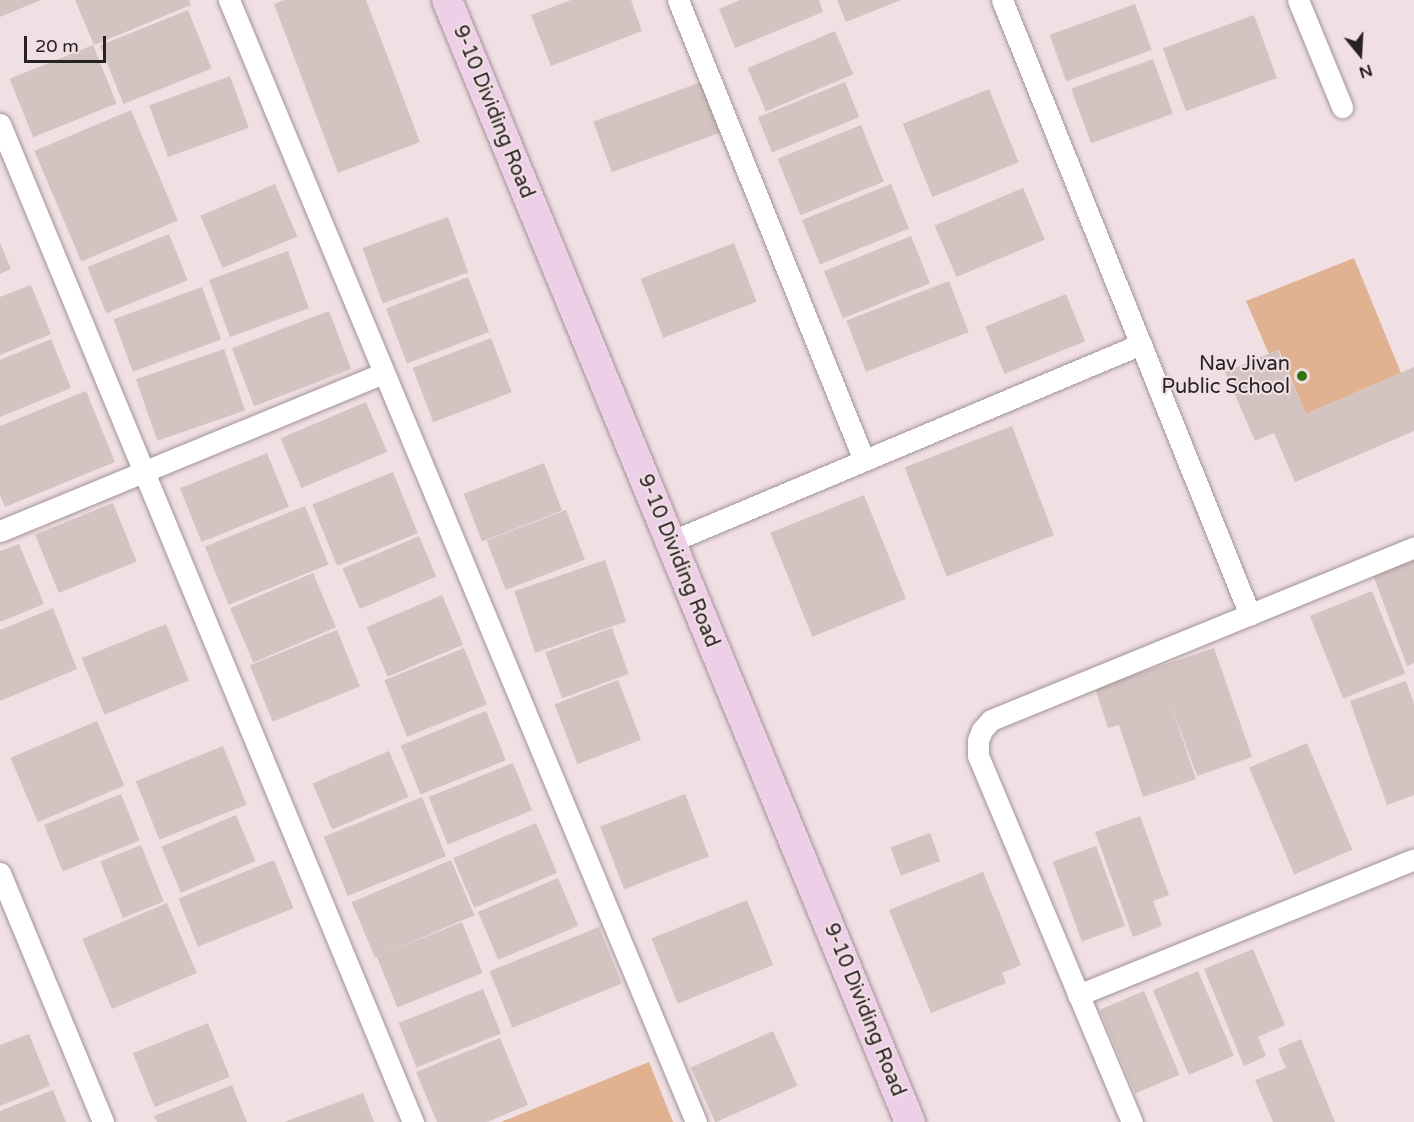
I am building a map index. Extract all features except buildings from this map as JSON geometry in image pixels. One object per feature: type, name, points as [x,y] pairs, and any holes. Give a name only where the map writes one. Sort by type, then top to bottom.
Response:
[{"type":"street","points":[[229,0],[696,1122]]},
{"type":"street","name":"9-10 Dividing Road","points":[[447,0],[910,1122]]},
{"type":"street","points":[[678,0],[864,460]]},
{"type":"street","points":[[1002,0],[1250,615]]},
{"type":"street","points":[[1298,0],[1342,107]]},
{"type":"street","points":[[0,124],[413,1122]]},
{"type":"street","points":[[670,542],[1141,344]]},
{"type":"street","points":[[0,531],[384,373]]},
{"type":"street","points":[[1132,1122],[978,755],[978,740],[982,730],[991,720],[1414,547]]},
{"type":"street","points":[[1078,995],[1414,859]]},
{"type":"street","points":[[0,873],[103,1122]]},
{"type":"shaded area","points":[[1354,258],[1401,373],[1306,414],[1279,350],[1269,354],[1246,301]]},
{"type":"shaded area","points":[[649,1062],[673,1122],[501,1122]]},
{"type":"place","name":"Nav Jivan Public School","points":[[1302,376]]}]
